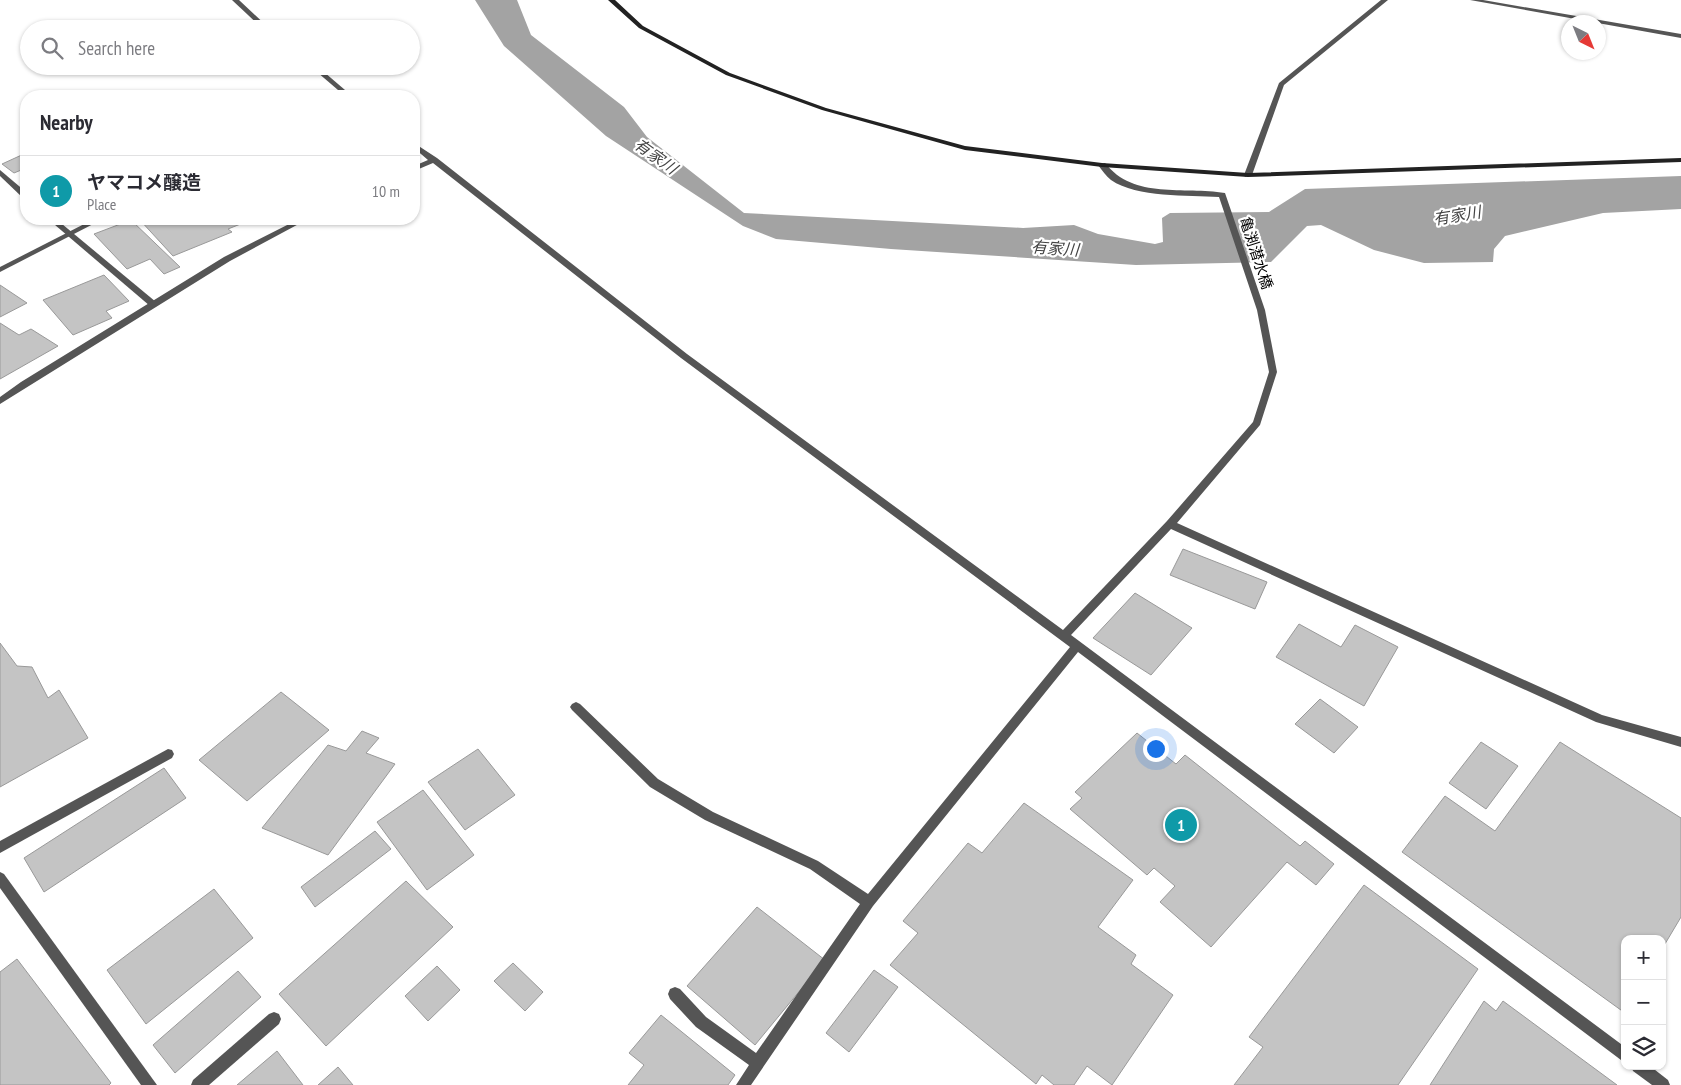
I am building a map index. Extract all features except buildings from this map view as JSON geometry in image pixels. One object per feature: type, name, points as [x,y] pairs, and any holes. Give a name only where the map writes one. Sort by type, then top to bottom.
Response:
[{"type":"street","points":[[235,0],[257,20]]},
{"type":"street","points":[[611,0],[641,27],[728,74],[824,109],[965,148],[1102,165],[1248,175],[1681,160]]},
{"type":"street","points":[[1248,175],[1281,84],[1385,0]]},
{"type":"street","points":[[1473,0],[1681,36]]},
{"type":"street","points":[[324,75],[342,90]]},
{"type":"street","points":[[420,150],[684,356],[1064,636],[1621,1053]]},
{"type":"street","points":[[420,166],[434,160]]},
{"type":"street","name":"亀渕潜水橋","points":[[1064,636],[1170,524],[1257,423],[1273,372],[1261,310],[1222,195],[1152,190],[1128,186],[1115,180],[1102,165]]},
{"type":"street","points":[[0,172],[20,190]]},
{"type":"street","points":[[59,225],[153,304]]},
{"type":"street","points":[[0,270],[87,225]]},
{"type":"street","points":[[0,401],[227,259],[292,225]]},
{"type":"street","points":[[1170,524],[1600,719],[1681,742]]},
{"type":"street","points":[[743,1085],[869,902],[1077,646]]},
{"type":"street","points":[[576,707],[654,783],[709,816],[814,865],[869,902]]},
{"type":"street","points":[[0,847],[168,754]]},
{"type":"street","points":[[0,878],[144,1083]]},
{"type":"street","points":[[675,994],[700,1022],[758,1063]]},
{"type":"street","points":[[198,1085],[274,1019]]},
{"type":"street","points":[[1643,1070],[1663,1085]]},
{"type":"water","name":"有家川","points":[[475,0],[517,0],[531,35],[624,107],[647,137],[744,213],[1023,228],[1074,225],[1098,234],[1155,244],[1163,242],[1162,218],[1170,213],[1269,212],[1305,189],[1681,176],[1681,209],[1603,213],[1505,236],[1494,249],[1493,262],[1424,263],[1374,250],[1321,225],[1307,226],[1271,262],[1136,265],[891,249],[776,239],[743,226],[606,136],[504,46]]},
{"type":"place","name":"ヤマコメ醸造","points":[[1181,825]]}]
